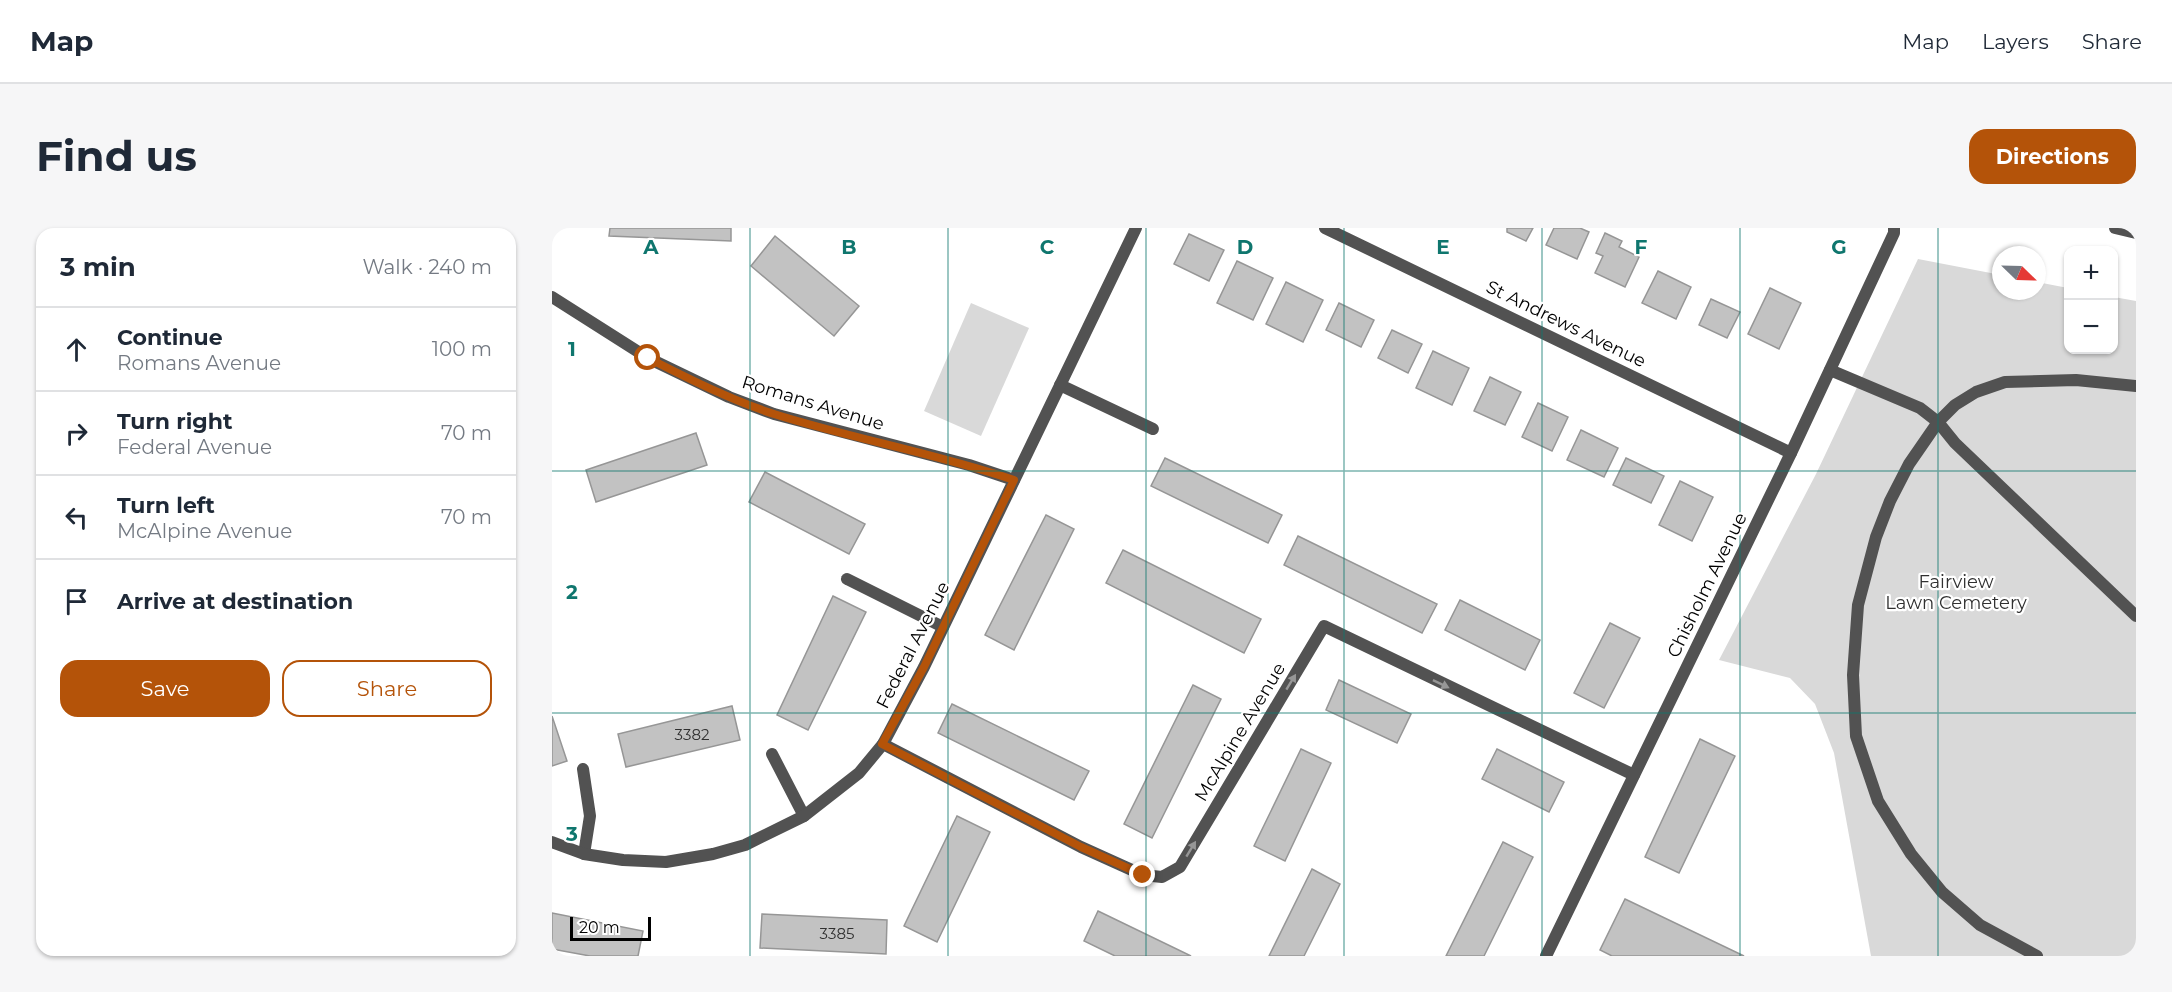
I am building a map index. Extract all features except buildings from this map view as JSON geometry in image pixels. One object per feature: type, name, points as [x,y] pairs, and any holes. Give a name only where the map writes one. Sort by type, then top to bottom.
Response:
[{"type":"street","name":"Federal Avenue","points":[[552,842],[584,854],[623,860],[666,862],[704,856],[744,845],[804,816],[859,773],[882,744],[924,667],[1136,228]]},
{"type":"street","name":"St Andrews Avenue","points":[[1325,228],[1791,453]]},
{"type":"street","points":[[2115,228],[2136,233]]},
{"type":"street","name":"Chisholm Avenue","points":[[1546,956],[1791,453],[1891,230]]},
{"type":"street","name":"Romans Avenue","points":[[552,297],[648,358],[729,397],[774,414],[969,465],[1014,480]]},
{"type":"street","points":[[1830,370],[1920,408],[1938,422],[1955,443],[2136,616]]},
{"type":"street","points":[[2037,956],[1980,925],[1942,892],[1911,855],[1878,801],[1856,736],[1853,675],[1858,605],[1876,537],[1890,501],[1909,464],[1938,422],[1955,405],[1969,396],[2006,382],[2076,380],[2136,386]]},
{"type":"street","points":[[1060,385],[1153,429]]},
{"type":"street","points":[[846,579],[943,627]]},
{"type":"street","name":"McAlpine Avenue","points":[[882,744],[1081,847],[1143,875],[1162,877],[1180,867],[1324,626],[1634,775]]},
{"type":"street","points":[[772,754],[804,816]]},
{"type":"street","points":[[583,769],[590,816],[584,854]]},
{"type":"green space","name":"Fairview Lawn Cemetery","points":[[1918,259],[1992,273],[1992,300],[2046,300],[2046,284],[2064,287],[2064,354],[2118,354],[2118,298],[2136,301],[2136,956],[1871,956],[1834,753],[1815,704],[1790,678],[1719,660],[1816,474]]},
{"type":"green space","points":[[971,303],[1029,328],[981,436],[924,411]]},
{"type":"route","points":[[648,358],[729,397],[774,414],[969,465],[1014,480],[924,667],[882,744],[1081,847],[1143,875]]}]
